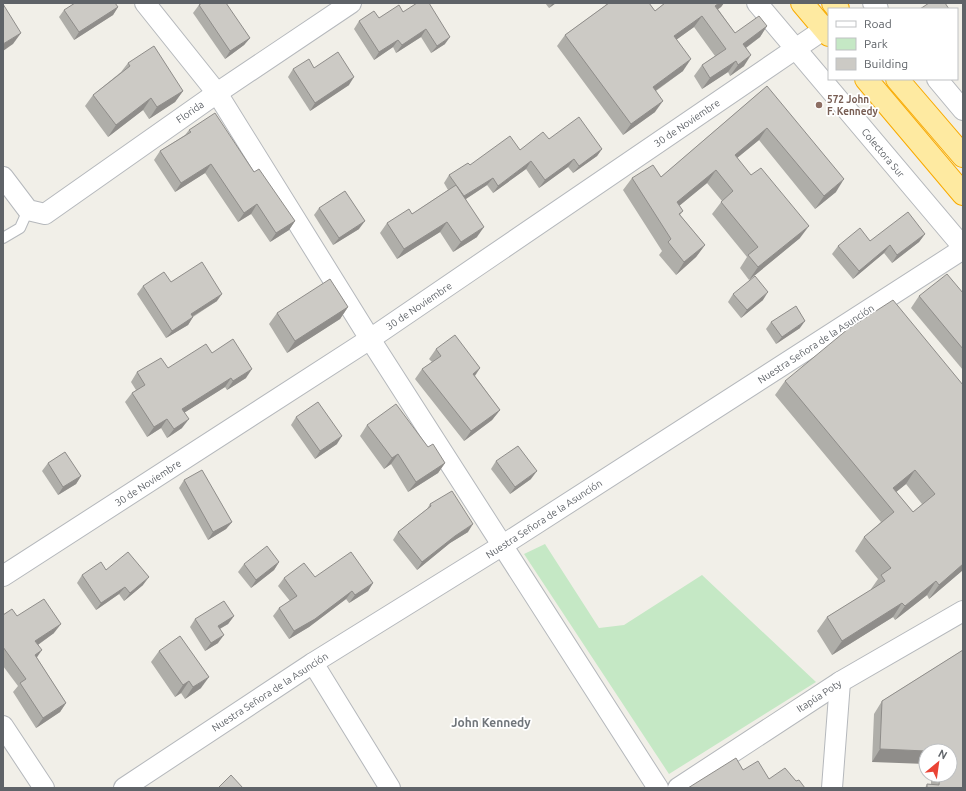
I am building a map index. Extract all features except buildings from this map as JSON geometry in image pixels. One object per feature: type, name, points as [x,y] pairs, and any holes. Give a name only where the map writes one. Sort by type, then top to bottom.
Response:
[{"type":"highway","points":[[802,3],[828,30]]},
{"type":"highway","points":[[867,80],[963,194]]},
{"type":"highway","points":[[898,80],[963,156]]},
{"type":"street","points":[[145,3],[217,93],[370,339],[658,788]]},
{"type":"street","name":"Florida","points":[[28,210],[45,214],[217,93],[352,3]]},
{"type":"street","name":"Colectora Sur","points":[[757,3],[963,248]]},
{"type":"street","name":"30 de Noviembre","points":[[3,576],[370,339],[796,49],[828,30]]},
{"type":"street","points":[[938,80],[963,110]]},
{"type":"street","points":[[3,177],[28,210]]},
{"type":"street","name":"Nuestra Señora de la Asunción","points":[[124,788],[314,663],[503,545],[963,248]]},
{"type":"street","name":"Itapúa Poty","points":[[678,788],[840,682],[963,611]]},
{"type":"street","points":[[314,663],[390,788]]},
{"type":"street","points":[[832,788],[840,682]]},
{"type":"street","points":[[3,726],[44,788]]},
{"type":"lane","points":[[3,238],[20,228],[28,210]]},
{"type":"green space","points":[[545,544],[599,628],[624,625],[702,575],[816,682],[669,774],[524,554]]},
{"type":"place","name":"572 John F. Kennedy","points":[[819,105]]},
{"type":"district","name":"John Kennedy","points":[[491,722]]}]
